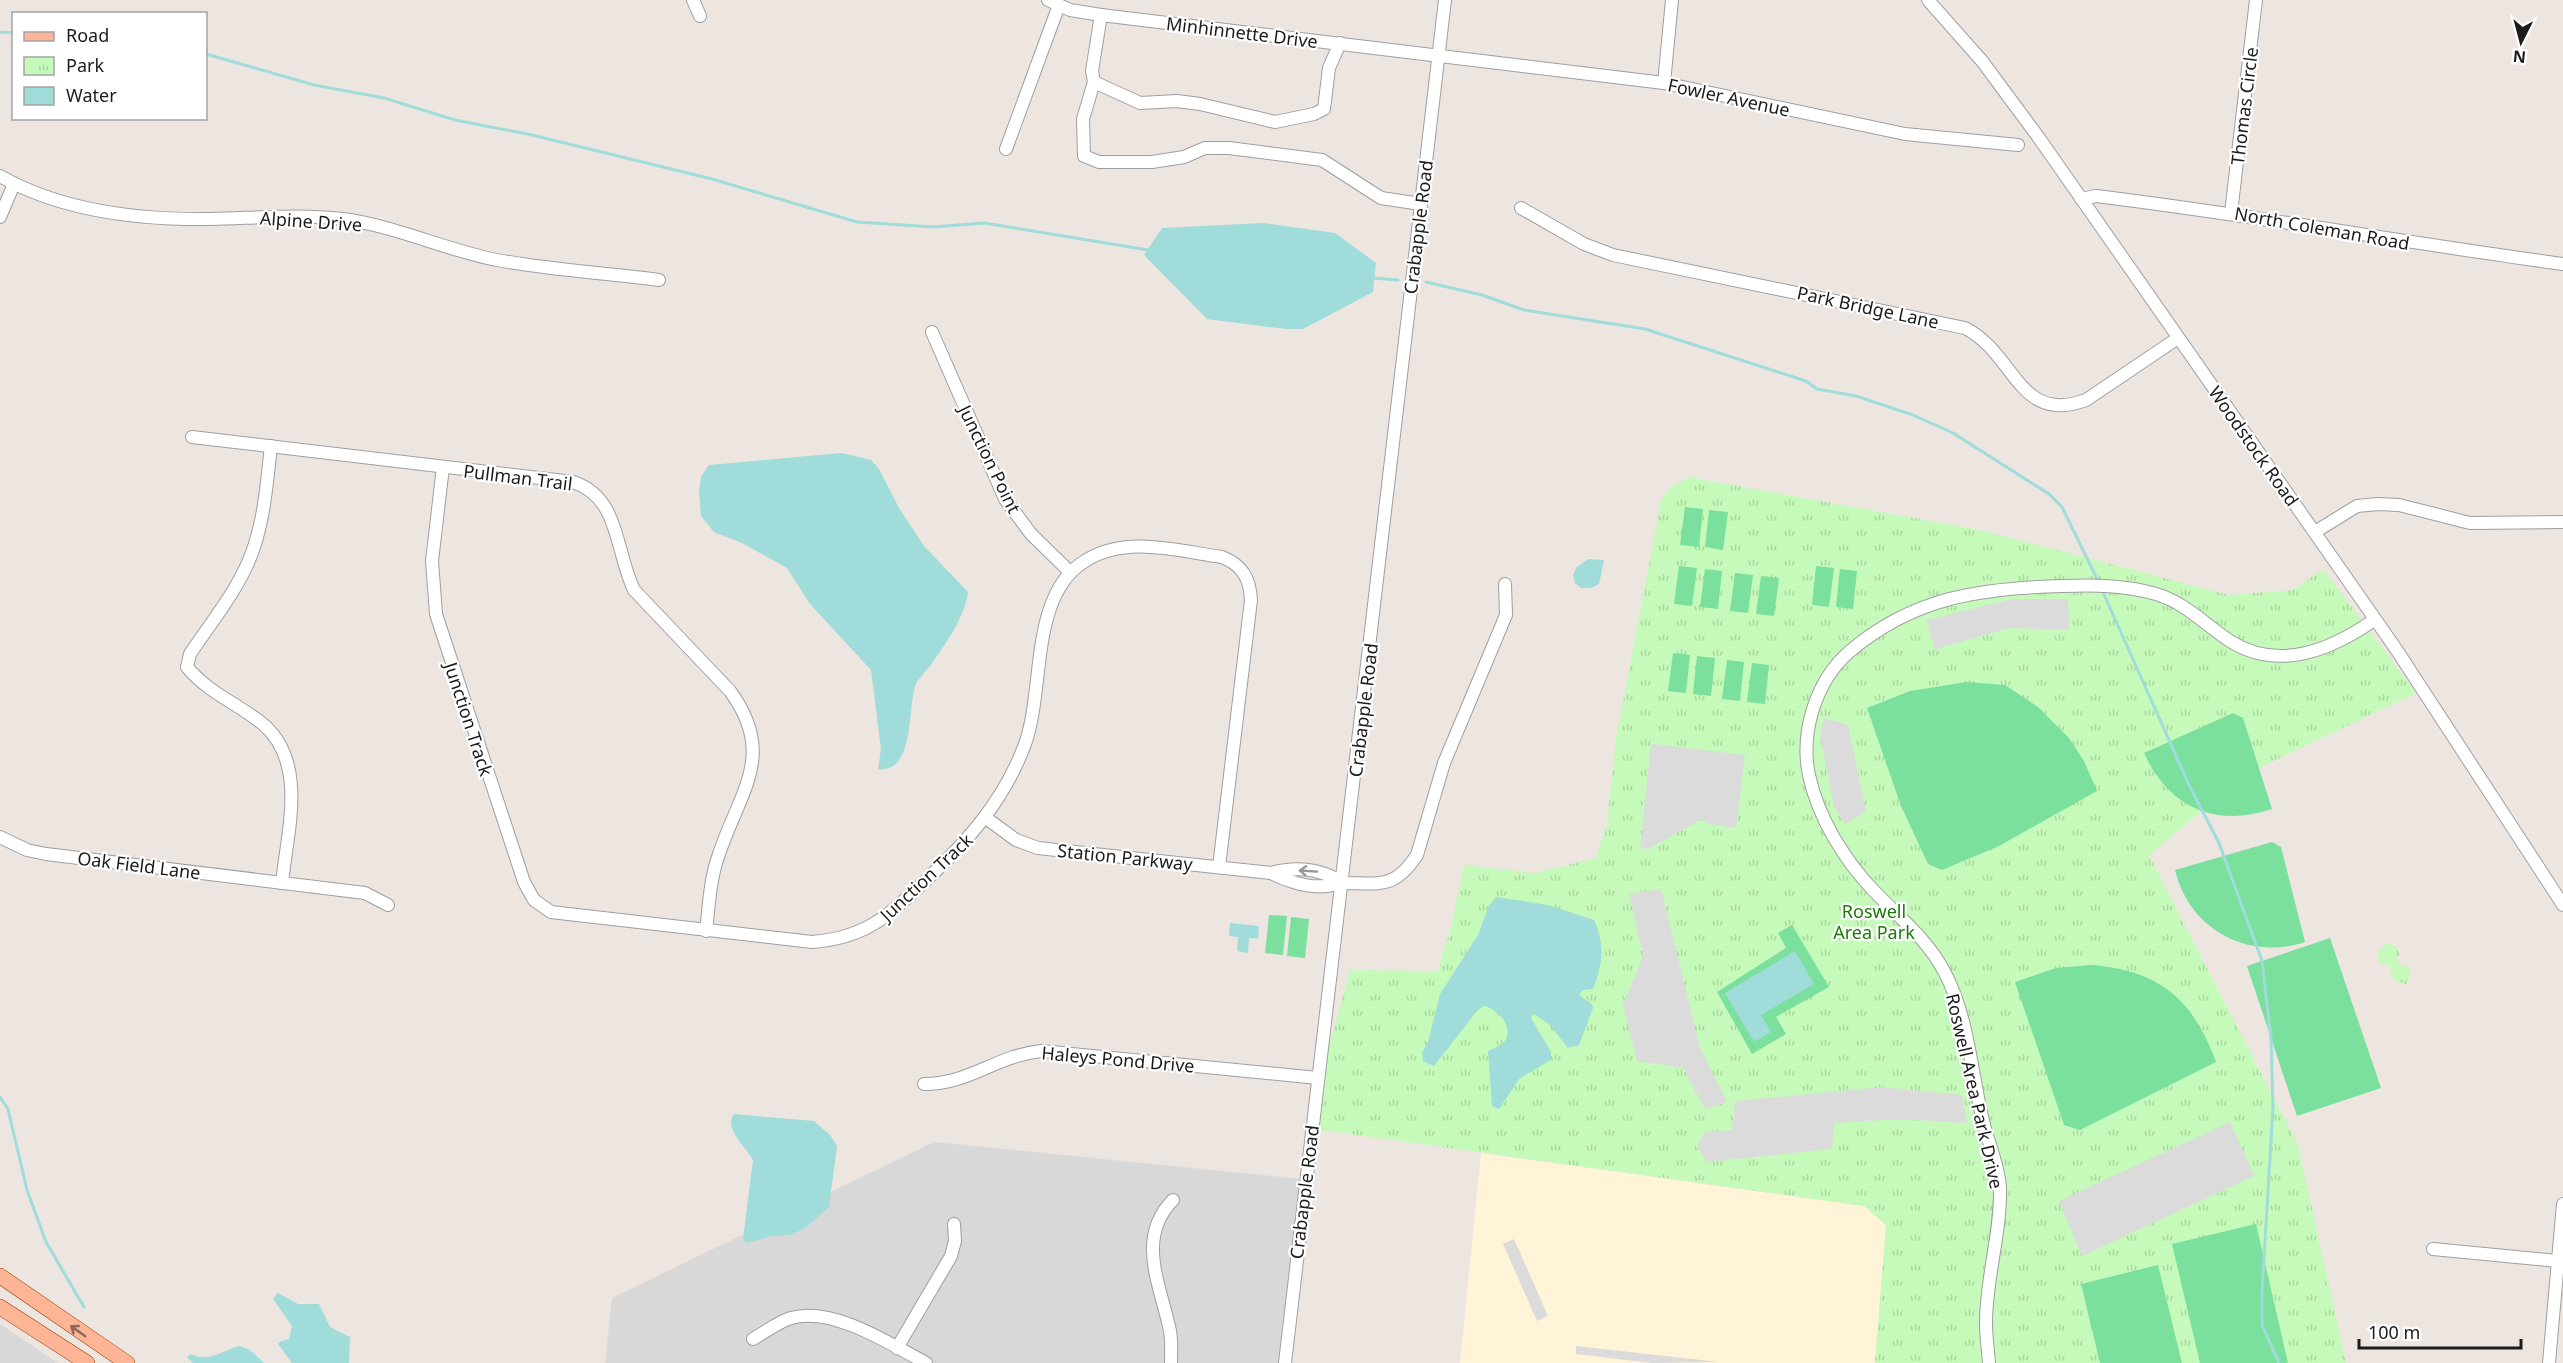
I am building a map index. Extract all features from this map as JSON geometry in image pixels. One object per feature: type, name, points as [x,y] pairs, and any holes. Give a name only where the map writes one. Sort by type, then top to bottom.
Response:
[{"type":"main road","points":[[0,1276],[127,1363]]},
{"type":"main road","points":[[0,1307],[87,1363]]},
{"type":"street","points":[[693,0],[700,16]]},
{"type":"street","name":"Crabapple Road","points":[[1285,1363],[1445,0]]},
{"type":"street","points":[[1664,82],[1672,0]]},
{"type":"street","name":"Woodstock Road","points":[[1928,0],[1982,61],[2315,532],[2396,649],[2563,905]]},
{"type":"street","name":"Thomas Circle","points":[[2231,213],[2256,0]]},
{"type":"street","points":[[1006,149],[1053,3]]},
{"type":"street","name":"Minhinnette Drive","points":[[1053,3],[1070,10],[1101,15],[1438,56]]},
{"type":"street","points":[[1101,15],[1092,71],[1094,82],[1083,119],[1084,156],[1099,162],[1152,162],[1184,157],[1205,148],[1229,147],[1322,160],[1381,198],[1421,204]]},
{"type":"street","points":[[1094,82],[1140,102],[1176,101],[1200,104],[1275,122],[1314,114],[1324,109],[1329,68],[1340,43]]},
{"type":"street","name":"Fowler Avenue","points":[[1438,56],[1664,82],[1905,134],[2018,145]]},
{"type":"street","name":"Alpine Drive","points":[[0,176],[56,201],[98,211],[185,219],[281,215],[344,219],[390,228],[498,260],[659,280]]},
{"type":"street","points":[[0,218],[15,184]]},
{"type":"street","name":"North Coleman Road","points":[[2081,200],[2096,196],[2231,213],[2383,240],[2563,264]]},
{"type":"street","name":"Park Bridge Lane","points":[[1521,208],[1584,244],[1613,255],[1965,328],[1991,346],[2028,393],[2052,405],[2070,406],[2086,400],[2178,338]]},
{"type":"street","name":"Junction Point","points":[[932,332],[1005,499],[1031,534],[1070,572]]},
{"type":"street","name":"Pullman Trail","points":[[192,437],[573,483],[594,492],[609,511],[624,570],[633,590],[730,691],[742,707],[753,737],[753,768],[748,786],[717,857],[706,931]]},
{"type":"street","points":[[271,446],[262,517],[254,549],[240,579],[190,654],[187,667],[204,684],[264,725],[284,753],[292,790],[282,883]]},
{"type":"street","name":"Junction Track","points":[[443,467],[432,561],[436,614],[528,891],[542,906],[561,915],[812,942],[836,940],[856,934],[890,914],[961,848],[986,819],[1009,781],[1025,743],[1035,703],[1047,611],[1056,591],[1070,572],[1099,553],[1133,546],[1222,557],[1244,571],[1251,585],[1220,867]]},
{"type":"street","points":[[2315,532],[2357,506],[2379,504],[2399,505],[2470,523],[2563,522]]},
{"type":"street","points":[[1343,883],[1362,885],[1384,882],[1400,874],[1417,855],[1444,763],[1506,615],[1505,584]]},
{"type":"street","name":"Roswell Area Park Drive","points":[[1989,1363],[1986,1321],[2000,1184],[1982,1117],[1957,1000],[1931,951],[1858,873],[1822,813],[1809,777],[1807,758],[1810,723],[1820,690],[1839,661],[1863,640],[1895,619],[1928,605],[1973,592],[2010,587],[2108,585],[2155,594],[2191,610],[2231,641],[2255,652],[2278,656],[2306,654],[2320,650],[2374,620]]},
{"type":"street","name":"Station Parkway","points":[[986,819],[1016,840],[1038,848],[1271,873],[1287,869],[1326,872],[1343,883]]},
{"type":"street","name":"Oak Field Lane","points":[[0,837],[27,850],[46,854],[365,893],[388,904]]},
{"type":"street","name":"Haleys Pond Drive","points":[[924,1084],[954,1081],[1005,1058],[1041,1051],[1317,1078]]},
{"type":"street","points":[[1171,1363],[1170,1332],[1155,1277],[1152,1248],[1157,1221],[1173,1200]]},
{"type":"street","points":[[2549,1363],[2563,1204]]},
{"type":"street","points":[[897,1348],[951,1256],[955,1241],[954,1224]]},
{"type":"street","points":[[2433,1250],[2558,1261]]},
{"type":"street","points":[[753,1339],[789,1318],[802,1316],[828,1318],[859,1328],[926,1363]]},
{"type":"shaded area","points":[[2012,599],[2068,599],[2069,630],[2009,628],[1935,649],[1926,620]]},
{"type":"shaded area","points":[[1824,718],[1848,725],[1866,811],[1845,824],[1834,807],[1820,735]]},
{"type":"shaded area","points":[[1651,744],[1745,755],[1736,828],[1708,824],[1702,819],[1648,849],[1640,848]]},
{"type":"shaded area","points":[[1661,889],[1700,1048],[1727,1102],[1705,1109],[1683,1068],[1637,1061],[1623,1006],[1643,956],[1629,894]]},
{"type":"shaded area","points":[[1882,1087],[1962,1095],[1967,1123],[1898,1119],[1834,1123],[1832,1149],[1707,1162],[1697,1146],[1705,1132],[1732,1130],[1735,1101]]},
{"type":"shaded area","points":[[2230,1122],[2254,1176],[2082,1256],[2059,1201]]},
{"type":"shaded area","points":[[934,1142],[1302,1179],[1283,1363],[605,1363],[612,1298]]},
{"type":"shaded area","points":[[1481,1153],[1864,1206],[1886,1225],[1875,1363],[1460,1363]]},
{"type":"shaded area","points":[[1514,1239],[1548,1316],[1537,1321],[1503,1244]]},
{"type":"shaded area","points":[[0,1324],[58,1363],[0,1363]]},
{"type":"shaded area","points":[[1576,1346],[1719,1362],[1651,1363],[1576,1354]]},
{"type":"green space","name":"Roswell Area Park","points":[[1689,477],[1980,530],[2229,595],[2293,590],[2323,569],[2416,693],[2244,775],[2149,855],[2298,1145],[2346,1363],[1875,1363],[1886,1225],[1864,1206],[1307,1128],[1350,970],[1437,971],[1449,935],[1464,865],[1534,873],[1596,858],[1607,825],[1616,738],[1661,501],[1670,487]]},
{"type":"green space","points":[[1685,507],[1703,509],[1699,547],[1680,545]]},
{"type":"green space","points":[[1709,510],[1728,512],[1723,550],[1705,547]]},
{"type":"green space","points":[[1679,566],[1697,568],[1692,606],[1674,604]]},
{"type":"green space","points":[[1816,566],[1834,568],[1829,607],[1812,605]]},
{"type":"green space","points":[[1705,569],[1722,571],[1718,609],[1700,607]]},
{"type":"green space","points":[[1840,569],[1857,571],[1853,609],[1836,607]]},
{"type":"green space","points":[[1735,573],[1753,575],[1748,613],[1730,611]]},
{"type":"green space","points":[[1761,576],[1779,578],[1774,616],[1756,614]]},
{"type":"green space","points":[[1673,653],[1690,655],[1686,693],[1668,691]]},
{"type":"green space","points":[[1697,656],[1715,658],[1711,696],[1693,694]]},
{"type":"green space","points":[[1727,660],[1744,662],[1740,701],[1722,699]]},
{"type":"green space","points":[[1752,663],[1769,665],[1765,704],[1747,702]]},
{"type":"green space","points":[[1967,682],[2005,685],[2038,707],[2069,738],[2084,761],[2097,791],[1999,846],[1942,870],[1928,864],[1901,806],[1867,708],[1910,691]]},
{"type":"green space","points":[[2233,713],[2243,718],[2272,809],[2232,816],[2196,809],[2167,788],[2154,772],[2144,753]]},
{"type":"green space","points":[[2272,842],[2281,847],[2305,942],[2283,947],[2262,947],[2242,943],[2207,924],[2193,909],[2182,891],[2175,870]]},
{"type":"green space","points":[[1269,915],[1287,916],[1283,955],[1265,953]]},
{"type":"green space","points":[[1291,917],[1309,919],[1305,958],[1287,956]]},
{"type":"green space","points":[[1792,925],[1829,987],[1776,1017],[1786,1034],[1752,1054],[1717,992],[1786,948],[1778,933]]},
{"type":"green space","points":[[2330,938],[2381,1088],[2297,1116],[2247,966]]},
{"type":"green space","points":[[2387,942],[2397,948],[2400,954],[2396,958],[2400,965],[2408,965],[2411,976],[2406,984],[2393,980],[2389,965],[2380,964],[2377,953]]},
{"type":"green space","points":[[2091,965],[2136,973],[2170,992],[2196,1021],[2216,1062],[2080,1130],[2064,1125],[2015,982],[2056,968]]},
{"type":"green space","points":[[2256,1224],[2288,1363],[2200,1363],[2172,1244]]},
{"type":"green space","points":[[2158,1265],[2182,1363],[2100,1363],[2081,1284]]},
{"type":"water","points":[[1263,223],[1335,233],[1376,263],[1373,292],[1303,329],[1207,319],[1144,255],[1162,228]]},
{"type":"water","points":[[842,453],[871,460],[879,469],[899,508],[924,546],[968,592],[963,612],[954,630],[916,684],[904,750],[899,761],[890,768],[878,769],[881,749],[871,670],[810,604],[787,568],[742,543],[714,532],[701,516],[699,492],[701,477],[709,465]]},
{"type":"water","points":[[1588,559],[1604,560],[1599,584],[1591,588],[1581,588],[1575,583],[1573,575],[1577,567]]},
{"type":"water","points":[[1496,897],[1548,905],[1594,920],[1601,946],[1601,963],[1593,989],[1583,990],[1579,995],[1592,1004],[1593,1008],[1579,1045],[1568,1048],[1550,1025],[1533,1013],[1531,1018],[1551,1052],[1551,1060],[1520,1078],[1499,1109],[1492,1106],[1488,1051],[1502,1044],[1508,1033],[1504,1021],[1495,1011],[1484,1006],[1477,1011],[1434,1066],[1423,1061],[1422,1053],[1428,1042],[1440,994],[1478,935],[1489,906]]},
{"type":"water","points":[[1230,923],[1259,926],[1258,939],[1249,938],[1248,953],[1237,951],[1238,937],[1229,936]]},
{"type":"water","points":[[1795,951],[1814,984],[1761,1015],[1771,1032],[1754,1042],[1725,993]]},
{"type":"water","points":[[734,1114],[814,1121],[830,1135],[837,1146],[829,1207],[804,1229],[789,1235],[771,1236],[747,1243],[743,1239],[753,1160],[733,1131],[731,1119]]},
{"type":"water","points":[[278,1293],[298,1304],[319,1304],[330,1327],[350,1337],[349,1363],[292,1363],[278,1344],[289,1339],[292,1326],[273,1299]]},
{"type":"water","points":[[240,1346],[250,1350],[264,1363],[193,1363],[187,1357],[191,1354],[210,1356]]},
{"type":"waterway","points":[[0,32],[12,33]]},
{"type":"waterway","points":[[207,54],[314,85],[384,98],[455,120],[532,135],[712,179],[857,222],[934,227],[984,223],[1148,250]]},
{"type":"waterway","points":[[1372,278],[1398,280]]},
{"type":"waterway","points":[[1426,282],[1482,295],[1524,310],[1645,329],[1806,381],[1817,389],[1856,396],[1913,415],[1953,433],[2049,494],[2062,507],[2098,581]]},
{"type":"waterway","points":[[2102,590],[2190,787],[2219,843],[2262,961],[2271,1038],[2273,1107],[2262,1325],[2279,1363]]},
{"type":"waterway","points":[[0,1097],[8,1109],[27,1190],[46,1242],[84,1307]]}]
